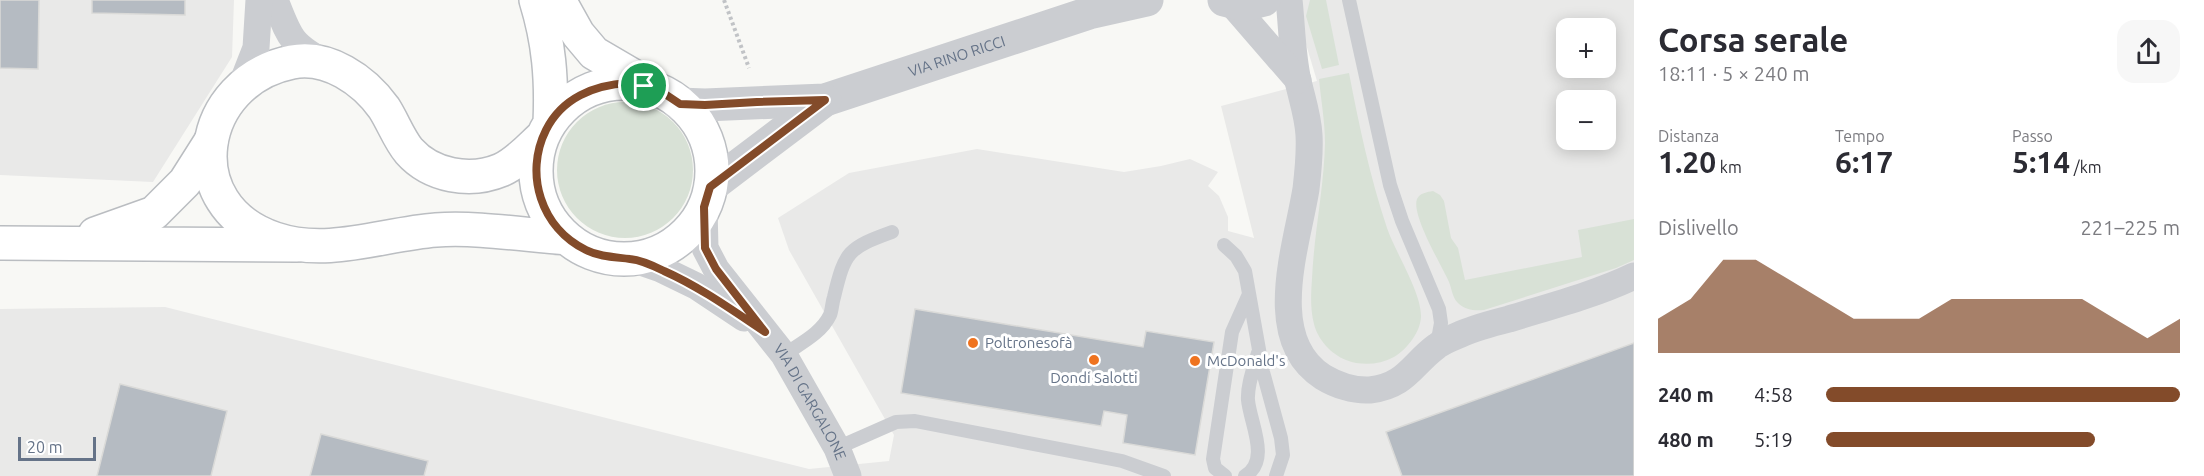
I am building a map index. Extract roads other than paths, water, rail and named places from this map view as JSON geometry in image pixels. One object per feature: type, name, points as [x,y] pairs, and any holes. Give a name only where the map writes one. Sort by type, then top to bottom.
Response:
[{"type":"main road","points":[[536,0],[552,82],[546,130],[536,165],[539,194],[551,220],[567,238],[586,251],[609,258],[632,259],[662,251],[675,243],[697,221],[707,197],[711,159],[707,142],[694,118],[669,97],[594,53],[578,34],[559,0]]},
{"type":"main road","points":[[297,245],[274,239],[255,230],[235,216],[220,196],[211,177],[209,158],[211,141],[219,117],[240,89],[266,70],[281,64],[297,61],[328,65],[357,79],[384,108],[409,151],[426,166],[445,175],[478,175],[501,170],[516,161],[569,102],[597,87],[628,83],[669,97]]},
{"type":"main road","points":[[64,244],[154,213],[185,182],[211,141]]},
{"type":"main road","points":[[0,243],[356,244],[437,230],[567,238]]},
{"type":"street","points":[[240,89],[256,48],[259,0]]},
{"type":"street","points":[[275,0],[291,39],[305,52],[328,65]]},
{"type":"street","name":"VIA RINO RICCI","points":[[669,97],[705,105],[825,100],[1099,7],[1147,0]]},
{"type":"street","points":[[1289,0],[1298,80],[1309,133],[1306,189],[1290,266],[1288,292],[1291,332],[1296,346],[1307,363],[1325,378],[1338,384],[1363,390],[1385,387],[1406,376],[1437,345],[1462,333],[1595,292],[1634,276]]},
{"type":"street","points":[[1240,1],[1298,80]]},
{"type":"street","name":"VIA RINO RICCI","points":[[707,197],[825,100]]},
{"type":"street","name":"VIA DI GARGALONE","points":[[707,197],[705,248],[716,269],[784,355],[805,388],[837,448],[848,476]]},
{"type":"street","name":"VIA DI GARGALONE","points":[[632,259],[661,269],[696,286],[765,332]]},
{"type":"lane","points":[[1349,0],[1390,185],[1402,221],[1439,309],[1442,323],[1437,345]]},
{"type":"lane","points":[[784,355],[815,333],[830,315],[844,261],[849,253],[864,243],[892,232]]},
{"type":"lane","points":[[1224,244],[1236,256],[1245,271],[1259,348],[1283,455],[1276,476]]},
{"type":"lane","points":[[1225,476],[1215,468],[1213,459],[1232,332],[1249,294]]},
{"type":"lane","points":[[1245,476],[1255,466],[1259,453],[1248,398],[1259,348]]},
{"type":"lane","points":[[837,448],[896,422],[915,421],[1122,461],[1164,476]]},
{"type":"place","name":"Poltronesofà","points":[[973,343]]},
{"type":"place","name":"Dondi Salotti","points":[[1094,360]]},
{"type":"place","name":"McDonald's","points":[[1195,361]]}]
